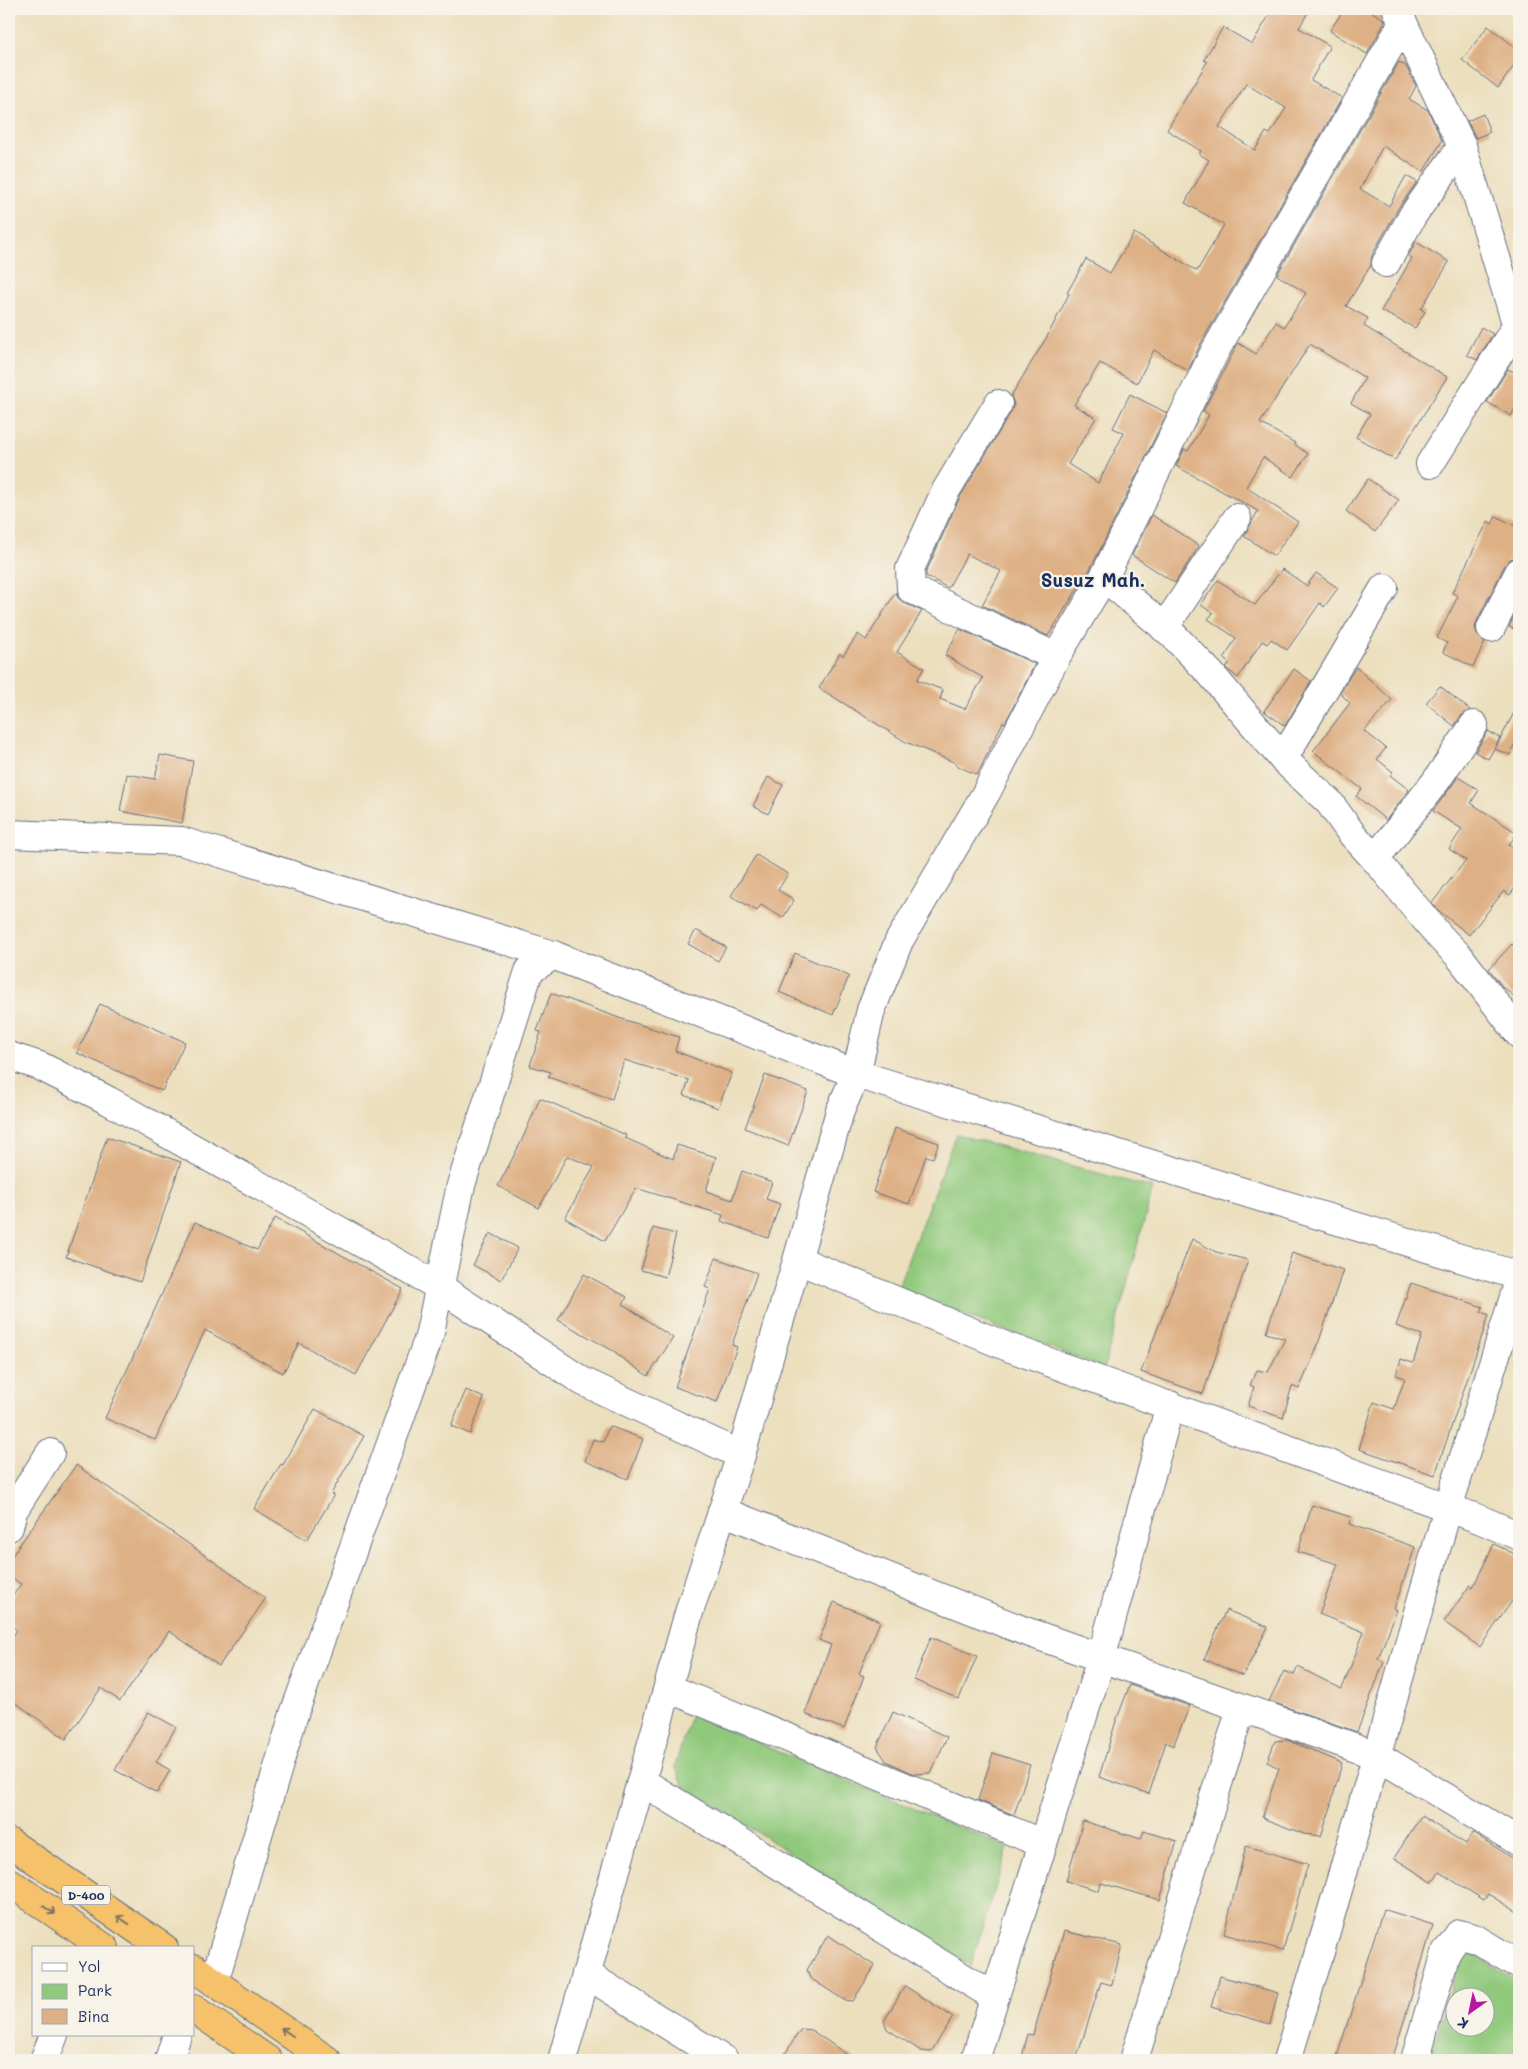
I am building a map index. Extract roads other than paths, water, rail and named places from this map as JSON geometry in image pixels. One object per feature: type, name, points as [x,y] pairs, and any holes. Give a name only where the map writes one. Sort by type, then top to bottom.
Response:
[{"type":"highway","name":"D-400","points":[[9,1842],[161,1946]]},
{"type":"highway","name":"D-400","points":[[9,1882],[98,1946]]},
{"type":"highway","points":[[204,1975],[327,2060]]},
{"type":"highway","points":[[195,2010],[268,2060]]},
{"type":"street","points":[[1400,16],[1462,146],[1518,329],[1430,464]]},
{"type":"street","points":[[562,2060],[690,1609],[741,1455],[840,1111],[856,1074],[871,1010],[899,942],[986,794],[1056,657],[1104,577],[1215,351],[1400,16]]},
{"type":"street","points":[[1386,263],[1413,214],[1462,146]]},
{"type":"street","points":[[998,404],[945,492],[910,570],[909,579],[912,589],[1056,657]]},
{"type":"street","points":[[1164,628],[1237,518]]},
{"type":"street","points":[[1491,628],[1519,572]]},
{"type":"street","points":[[1104,577],[1164,628],[1210,673],[1284,759],[1329,802],[1352,834],[1458,956],[1519,1034]]},
{"type":"street","points":[[1284,759],[1384,588]]},
{"type":"street","points":[[1375,859],[1436,781],[1474,725]]},
{"type":"street","points":[[9,834],[181,841],[554,956],[856,1074],[1519,1276]]},
{"type":"street","points":[[204,1975],[294,1714],[429,1337],[438,1286],[461,1185],[529,971],[554,956]]},
{"type":"street","points":[[9,1056],[40,1066],[109,1101],[438,1286],[582,1381],[741,1455]]},
{"type":"street","points":[[798,1260],[1008,1347],[1170,1405],[1519,1536]]},
{"type":"street","points":[[1287,2060],[1448,1508],[1519,1281]]},
{"type":"street","points":[[975,2060],[1102,1659],[1170,1405]]},
{"type":"street","points":[[9,1528],[13,1511],[50,1453]]},
{"type":"street","points":[[722,1511],[1022,1630],[1376,1755],[1519,1842]]},
{"type":"street","points":[[668,1688],[1043,1844]]},
{"type":"street","points":[[1134,2060],[1241,1708]]},
{"type":"street","points":[[641,1781],[995,1997]]},
{"type":"street","points":[[1415,2060],[1446,1953],[1459,1934],[1476,1939],[1519,1965]]},
{"type":"street","points":[[586,1974],[724,2060]]},
{"type":"street","points":[[44,2060],[54,2036]]},
{"type":"street","points":[[169,2060],[177,2036]]},
{"type":"district","name":"Susuz Mah.","points":[[1093,579]]}]
